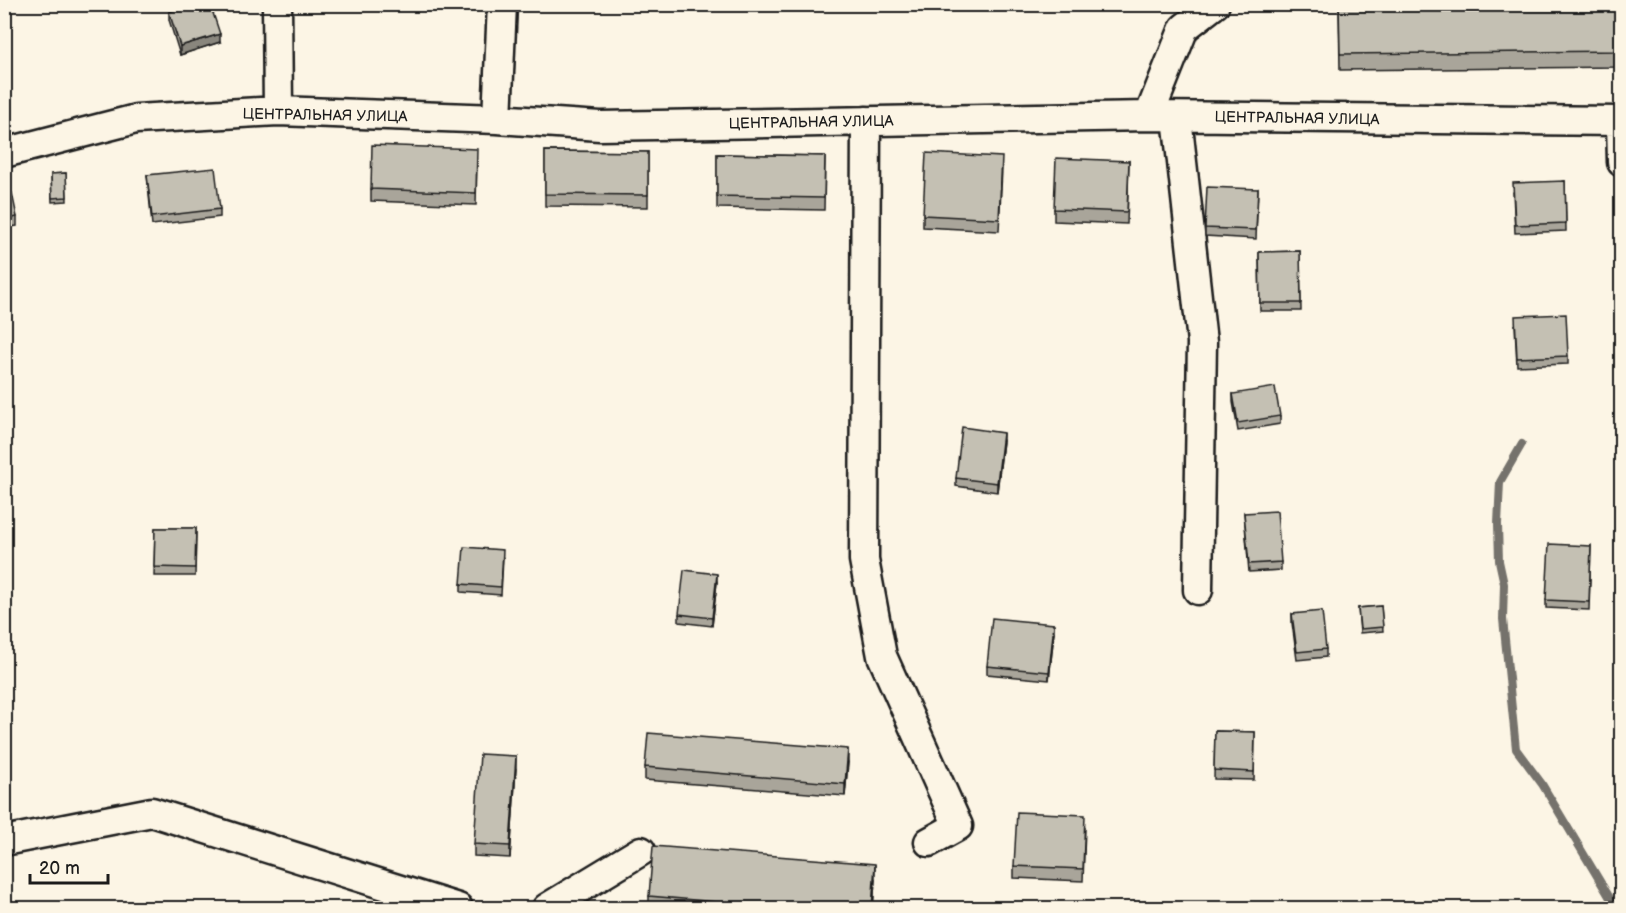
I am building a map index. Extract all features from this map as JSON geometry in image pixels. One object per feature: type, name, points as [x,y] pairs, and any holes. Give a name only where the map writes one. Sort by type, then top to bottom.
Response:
[{"type":"street","points":[[277,4],[278,111]]},
{"type":"street","points":[[497,119],[502,4]]},
{"type":"street","points":[[1149,116],[1184,28],[1215,4]]},
{"type":"street","name":"ЦЕНТРАЛЬНАЯ УЛИЦА","points":[[4,153],[136,119],[278,111],[497,119],[600,126],[1149,116],[1621,121]]},
{"type":"street","points":[[1177,117],[1202,342],[1198,590]]},
{"type":"street","points":[[866,121],[864,560],[882,656],[958,826],[929,842]]},
{"type":"street","points":[[1621,121],[1622,162]]},
{"type":"street","points":[[4,842],[152,812],[458,909]]},
{"type":"street","points":[[547,909],[641,851]]},
{"type":"building","points":[[193,4],[210,4],[220,34],[180,46],[169,12]]},
{"type":"building","points":[[1622,4],[1622,51],[1340,54],[1339,5]]},
{"type":"building","points":[[372,145],[477,149],[476,193],[371,189]]},
{"type":"building","points":[[545,151],[648,152],[648,195],[545,194]]},
{"type":"building","points":[[926,153],[1002,157],[999,219],[923,215]]},
{"type":"building","points":[[717,154],[825,156],[824,198],[717,196]]},
{"type":"building","points":[[1056,158],[1129,161],[1127,212],[1054,209]]},
{"type":"building","points":[[215,168],[220,209],[152,217],[147,175]]},
{"type":"building","points":[[66,173],[67,197],[52,198],[51,174]]},
{"type":"building","points":[[1565,181],[1566,223],[1515,225],[1513,183]]},
{"type":"building","points":[[1207,187],[1258,189],[1256,230],[1205,228]]},
{"type":"building","points":[[12,193],[17,217],[4,220],[4,195]]},
{"type":"building","points":[[1300,251],[1301,303],[1260,303],[1259,252]]},
{"type":"building","points":[[1566,314],[1568,356],[1517,358],[1515,316]]},
{"type":"building","points":[[1275,387],[1280,416],[1238,423],[1233,394]]},
{"type":"building","points":[[962,427],[1003,433],[997,483],[956,478]]},
{"type":"building","points":[[1277,511],[1281,562],[1249,564],[1244,513]]},
{"type":"building","points":[[155,528],[196,528],[195,568],[154,567]]},
{"type":"building","points":[[1549,544],[1591,546],[1589,602],[1546,600]]},
{"type":"building","points":[[464,547],[503,550],[501,587],[461,584]]},
{"type":"building","points":[[684,570],[717,574],[712,618],[679,614]]},
{"type":"building","points":[[1381,606],[1383,627],[1360,629],[1358,608]]},
{"type":"building","points":[[1322,611],[1326,649],[1297,652],[1292,614]]},
{"type":"building","points":[[992,618],[1054,624],[1049,672],[987,666]]},
{"type":"building","points":[[1215,731],[1255,732],[1254,772],[1214,770]]},
{"type":"building","points":[[648,733],[848,749],[845,784],[645,767]]},
{"type":"building","points":[[480,754],[516,756],[510,846],[474,844]]},
{"type":"building","points":[[1017,812],[1085,815],[1083,869],[1014,866]]},
{"type":"building","points":[[653,846],[875,864],[872,909],[798,909],[649,896]]},
{"type":"waterway","points":[[1522,444],[1500,482],[1498,524],[1499,561],[1504,584],[1503,619],[1516,749],[1542,784],[1616,908]]}]
